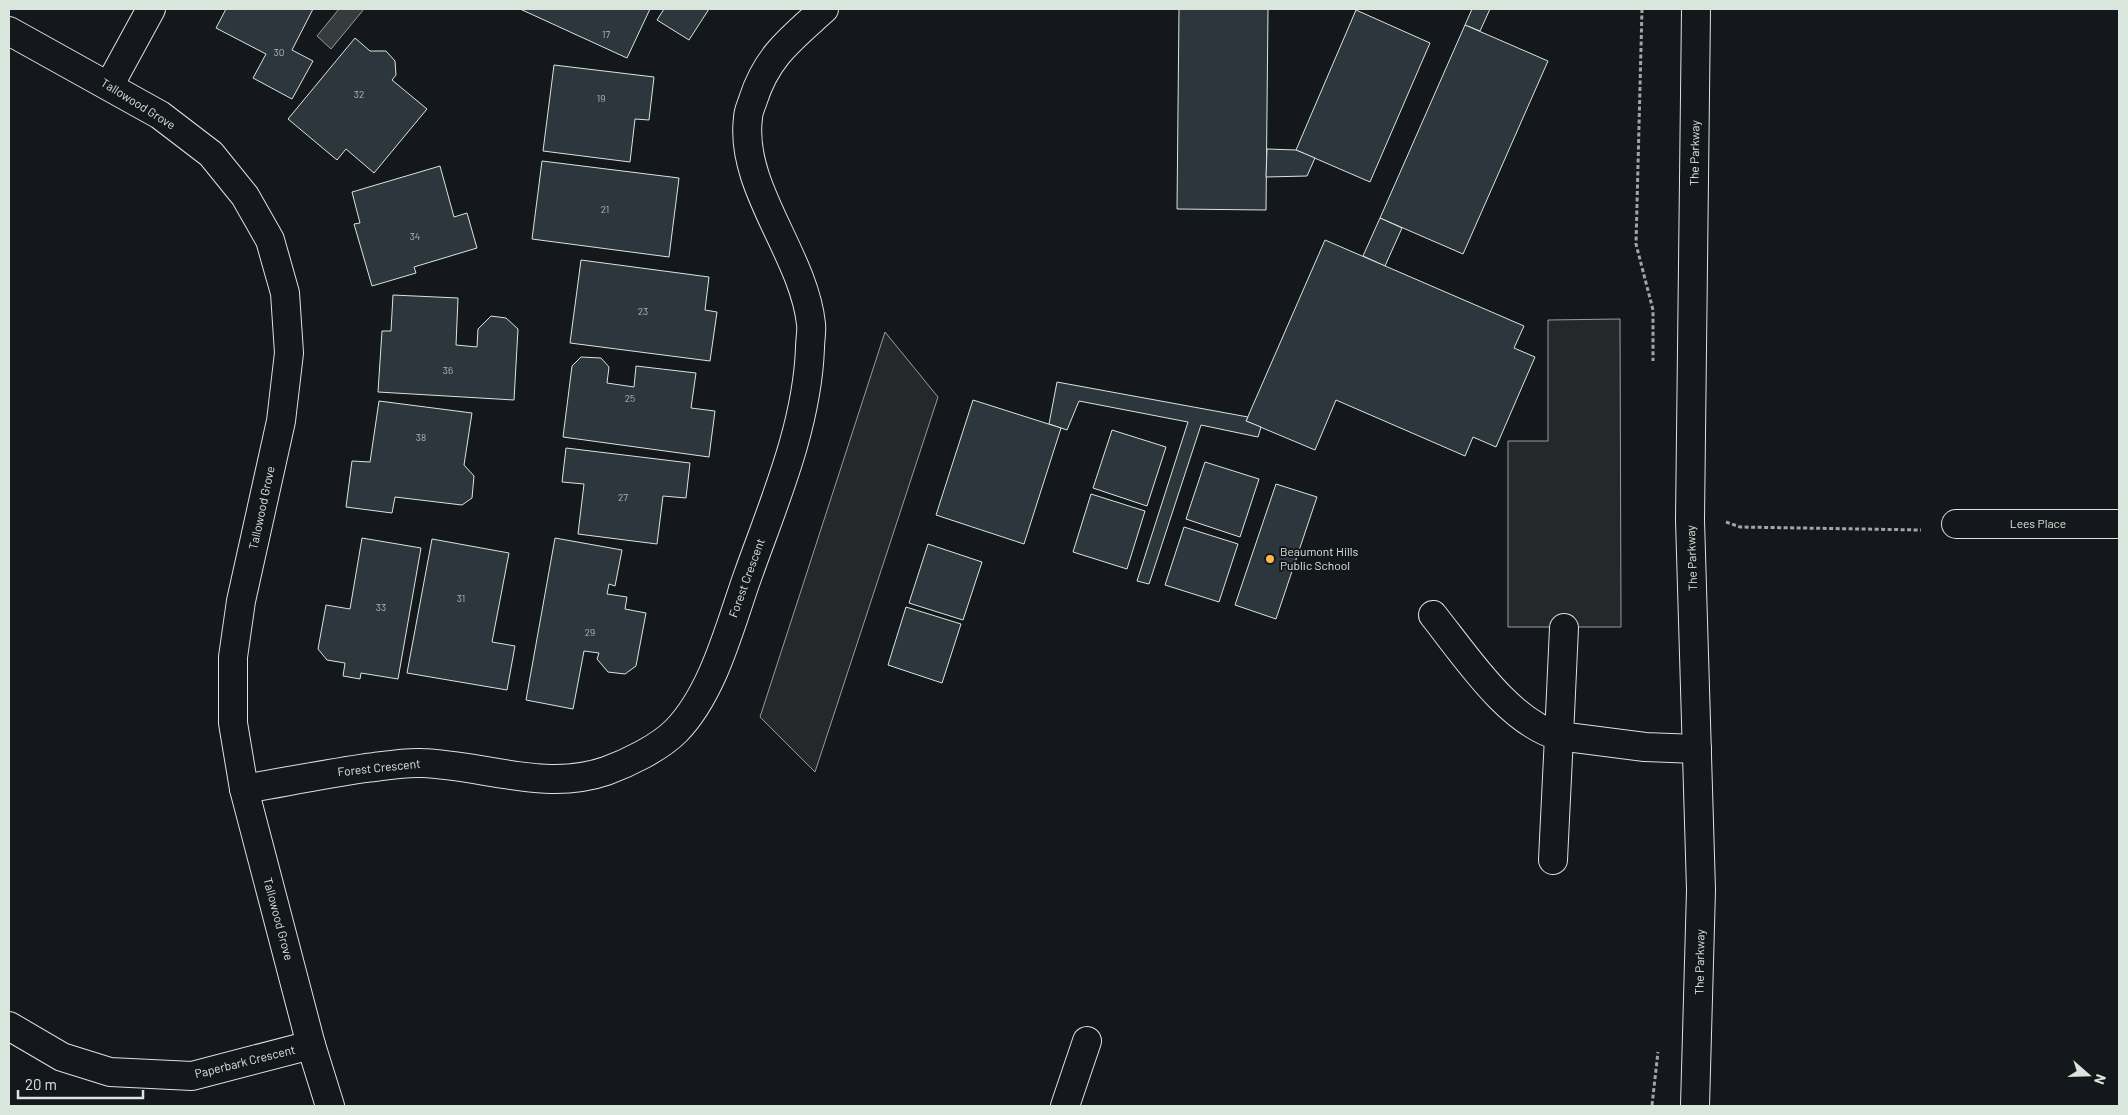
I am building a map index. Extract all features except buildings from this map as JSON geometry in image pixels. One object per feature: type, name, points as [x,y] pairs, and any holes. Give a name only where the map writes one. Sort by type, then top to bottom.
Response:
[{"type":"street","points":[[109,86],[151,9]]},
{"type":"street","name":"Forest Crescent","points":[[244,790],[330,773],[419,762],[468,767],[523,778],[561,779],[604,772],[643,754],[675,732],[697,703],[715,667],[786,469],[800,420],[809,372],[811,324],[800,282],[758,182],[748,152],[748,117],[758,85],[772,57],[824,9]]},
{"type":"street","name":"The Parkway","points":[[1695,1106],[1701,890],[1690,520],[1696,9]]},
{"type":"street","name":"Tallowood Grove","points":[[9,31],[160,115],[211,154],[244,196],[270,240],[285,293],[289,353],[281,421],[241,601],[233,657],[233,722],[244,790],[311,1044],[330,1106]]},
{"type":"street","name":"Lees Place","points":[[1956,524],[2119,524]]},
{"type":"street","points":[[1433,616],[1507,705],[1532,726],[1546,733],[1559,736],[1645,747],[1697,749]]},
{"type":"street","points":[[1553,860],[1564,628]]},
{"type":"street","name":"Paperbark Crescent","points":[[9,1026],[62,1057],[110,1072],[192,1076],[311,1044]]},
{"type":"street","points":[[1065,1106],[1087,1041]]},
{"type":"path","points":[[1690,520],[1728,522],[1740,527],[1942,531],[1956,524]]},
{"type":"shaded area","points":[[339,9],[364,9],[331,49],[317,36]]},
{"type":"shaded area","points":[[1620,319],[1621,627],[1508,627],[1508,441],[1548,441],[1548,320]]},
{"type":"shaded area","points":[[885,332],[938,397],[815,772],[760,717]]},
{"type":"place","name":"Beaumont Hills Public School","points":[[1270,559]]}]
